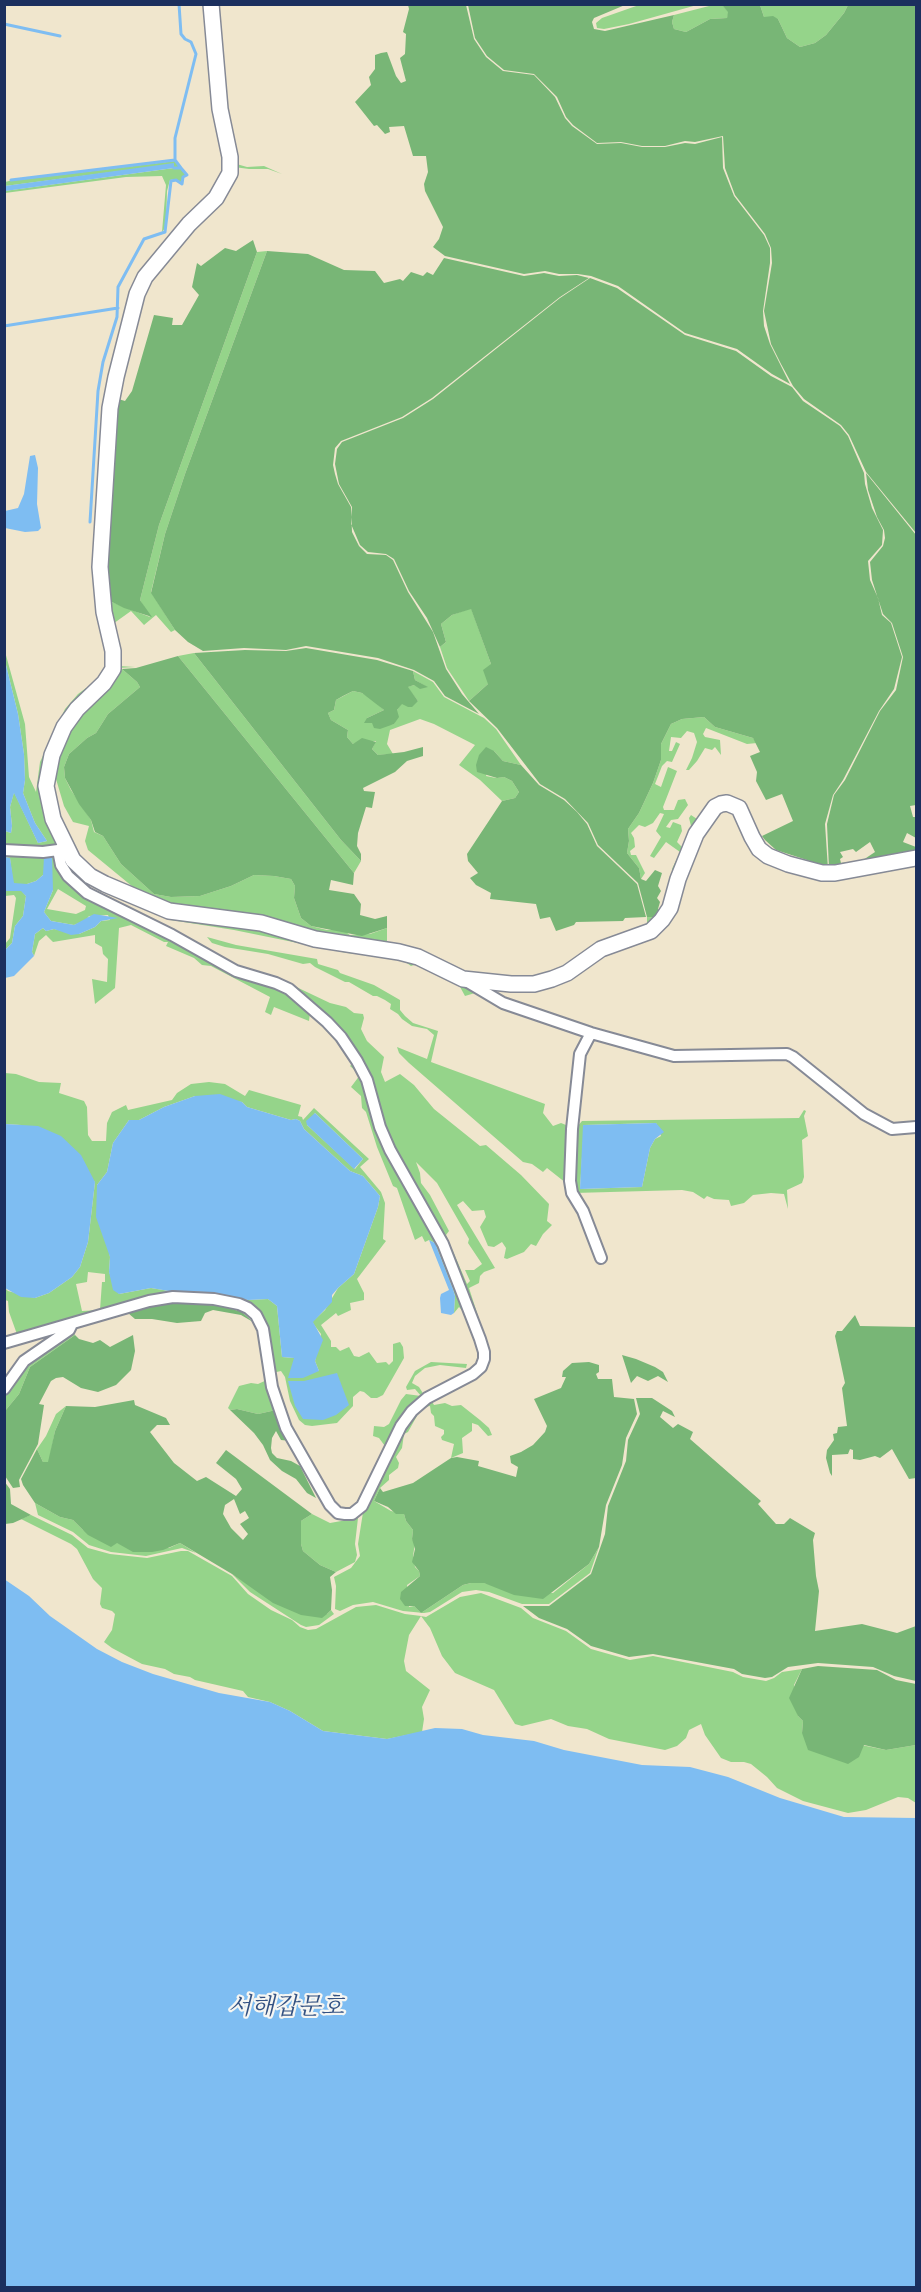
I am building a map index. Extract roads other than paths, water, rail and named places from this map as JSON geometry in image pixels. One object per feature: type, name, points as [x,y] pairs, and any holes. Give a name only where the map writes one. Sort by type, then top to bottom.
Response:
[{"type":"street","points":[[4,1343],[128,1306],[173,1297],[214,1299],[248,1308],[256,1315],[263,1329],[272,1387],[286,1428],[330,1505],[338,1513],[345,1514],[352,1514],[363,1506],[401,1426],[412,1411],[427,1398],[473,1374],[482,1367],[484,1359],[480,1340],[443,1244],[390,1150],[380,1127],[367,1080],[341,1037],[289,989],[237,971],[172,935],[87,893],[61,865],[61,848],[47,797],[49,766],[69,718],[104,683],[113,669],[113,651],[104,612],[100,567],[110,408],[137,294],[145,276],[189,224],[216,198],[230,173],[230,158],[220,109],[211,4]]},
{"type":"street","points":[[463,979],[534,984],[567,973],[601,949],[651,931],[670,908],[678,879],[696,834],[711,813],[721,804],[727,803],[739,808],[759,849],[768,856],[788,864],[822,873],[835,873],[916,858]]},
{"type":"street","points":[[4,850],[43,852],[61,848]]},
{"type":"street","points":[[61,848],[90,876],[169,911],[261,923],[315,939],[418,957],[463,979],[503,1003],[591,1033],[674,1056],[787,1054],[864,1114],[892,1129],[916,1127]]},
{"type":"street","points":[[591,1033],[580,1054],[572,1129],[570,1181],[572,1193],[587,1219],[601,1257]]},
{"type":"street","points":[[4,1389],[24,1361],[69,1330],[72,1324]]},
{"type":"water","points":[[174,163],[174,168],[5,191],[5,186]]},
{"type":"water","points":[[35,455],[38,468],[37,504],[41,528],[38,531],[25,532],[5,528],[5,511],[18,508],[24,494],[30,456]]},
{"type":"water","points":[[5,661],[18,714],[24,754],[23,793],[35,823],[47,841],[38,843],[14,793],[10,807],[11,833],[5,831]]},
{"type":"water","points":[[52,856],[53,890],[44,912],[51,921],[74,925],[94,914],[118,918],[101,921],[95,927],[79,934],[71,935],[54,929],[46,931],[43,928],[35,934],[32,952],[34,956],[14,976],[5,978],[5,950],[12,943],[15,926],[23,916],[26,896],[21,891],[5,891],[5,857],[10,858],[14,883],[27,884],[43,875],[44,857]]},
{"type":"water","points":[[220,1094],[242,1102],[247,1107],[300,1121],[304,1129],[350,1171],[363,1176],[380,1196],[354,1274],[332,1295],[332,1302],[313,1322],[323,1340],[315,1361],[319,1371],[303,1378],[288,1378],[294,1358],[282,1357],[277,1306],[268,1299],[248,1300],[206,1292],[151,1288],[119,1294],[113,1290],[109,1272],[110,1257],[96,1217],[97,1185],[107,1172],[113,1143],[129,1120],[139,1120],[164,1107],[195,1096]]},
{"type":"water","points":[[315,1113],[363,1159],[354,1169],[307,1125],[306,1121]]},
{"type":"water","points":[[656,1123],[664,1132],[655,1139],[650,1148],[642,1187],[580,1189],[583,1125]]},
{"type":"water","points":[[5,1124],[38,1126],[61,1136],[81,1155],[95,1182],[88,1242],[80,1267],[72,1277],[49,1293],[35,1298],[21,1297],[5,1288]]},
{"type":"water","points":[[429,1240],[435,1243],[453,1289],[454,1313],[451,1315],[441,1313],[441,1294],[449,1290]]},
{"type":"water","points":[[337,1373],[349,1405],[336,1415],[323,1420],[303,1419],[295,1406],[288,1381],[304,1381]]},
{"type":"water","name":"서해갑문호","points":[[4,1579],[29,1596],[50,1616],[97,1649],[122,1662],[153,1674],[219,1693],[270,1702],[323,1731],[387,1739],[435,1728],[462,1729],[483,1735],[534,1741],[564,1750],[642,1765],[690,1767],[728,1777],[780,1798],[844,1817],[916,1818],[916,2287],[5,2287]]},
{"type":"waterway","points":[[174,168],[181,168],[175,160],[175,138],[196,54],[191,42],[181,34],[179,4]]},
{"type":"waterway","points":[[4,24],[60,36]]},
{"type":"waterway","points":[[11,180],[175,160]]},
{"type":"waterway","points":[[90,522],[98,391],[103,362],[117,317],[118,287],[144,239],[165,232],[171,181],[176,180],[182,184],[183,177],[187,175],[181,168]]},
{"type":"waterway","points":[[4,326],[118,308]]}]
